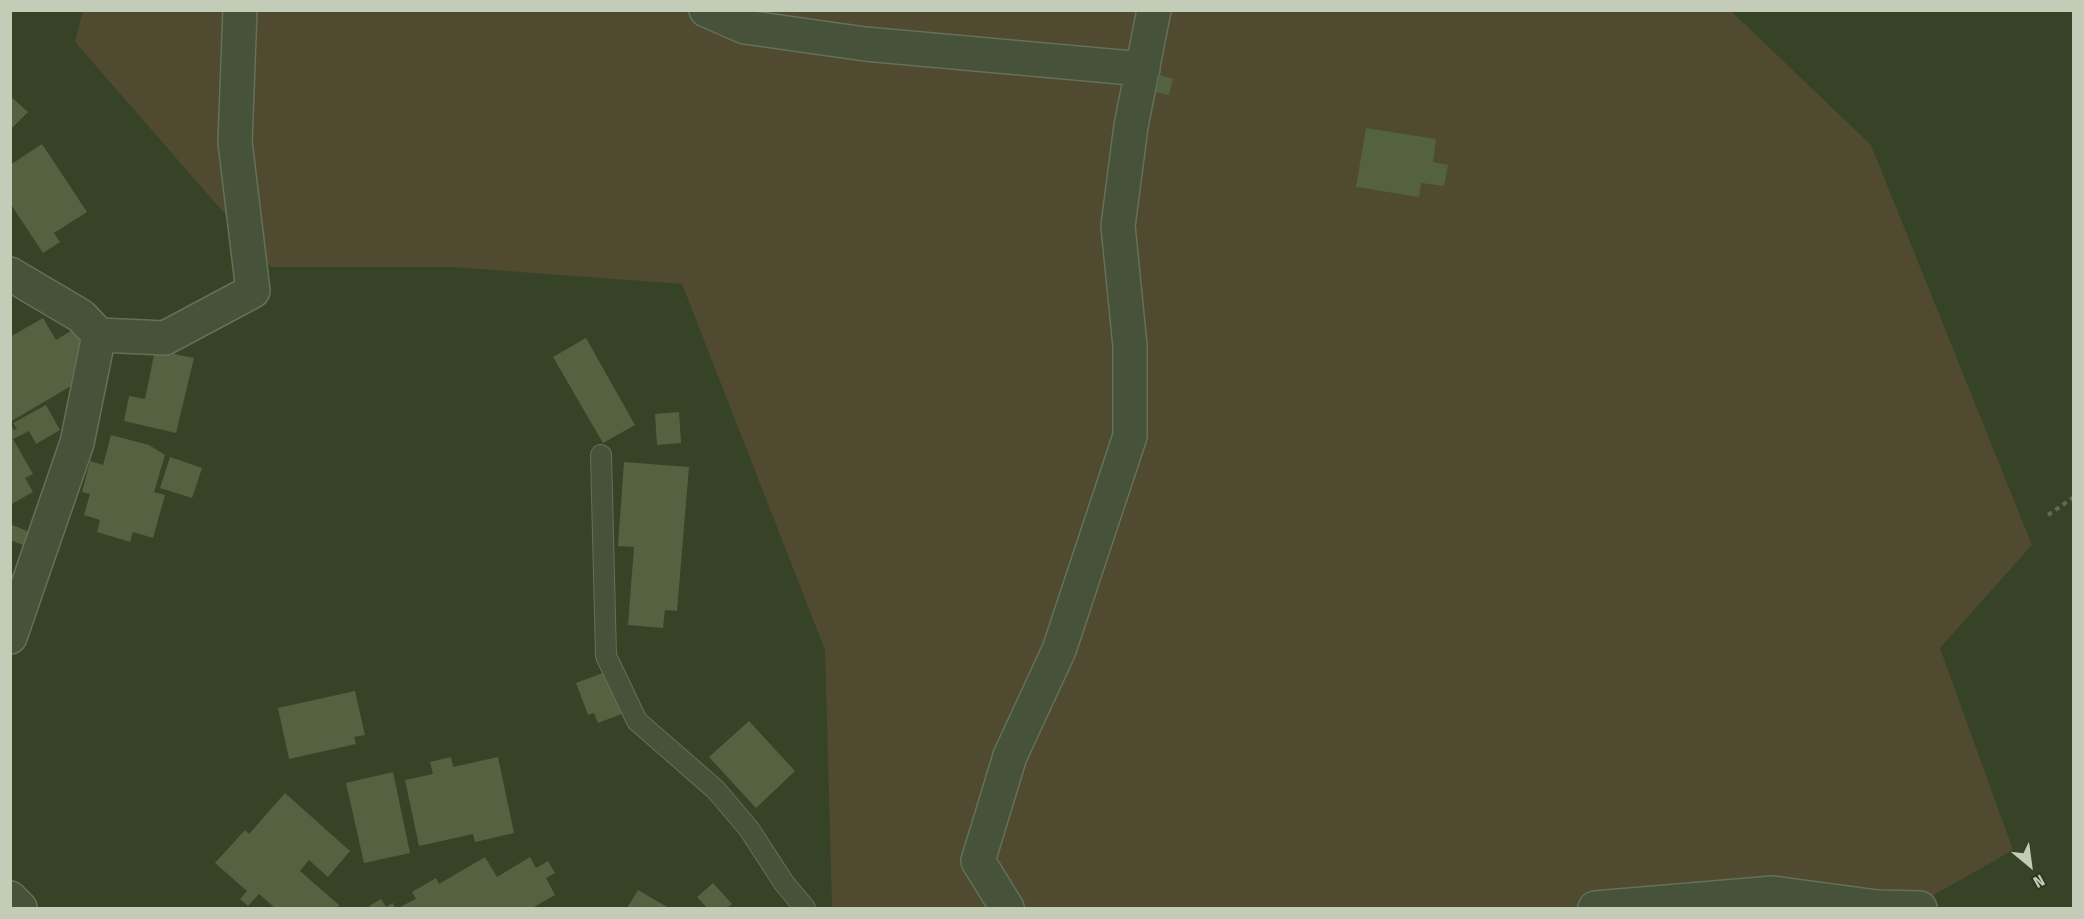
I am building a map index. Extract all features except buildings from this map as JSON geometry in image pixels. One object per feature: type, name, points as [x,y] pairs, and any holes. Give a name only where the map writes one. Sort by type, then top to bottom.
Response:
[{"type":"street","points":[[10,274],[81,316],[99,335],[165,338],[253,291],[235,142],[240,10]]},
{"type":"street","points":[[706,10],[745,27],[865,44],[1143,69]]},
{"type":"street","points":[[1007,909],[978,861],[1010,756],[1059,650],[1130,436],[1130,346],[1118,226],[1131,126],[1154,10]]},
{"type":"street","points":[[10,637],[77,443],[99,335]]},
{"type":"street","points":[[1595,909],[1773,893],[1877,907],[1920,909]]},
{"type":"street","points":[[10,898],[20,909]]},
{"type":"lane","points":[[601,455],[606,656],[637,721],[716,790],[749,829],[784,883],[805,909]]},
{"type":"path","points":[[2048,514],[2073,497]]},
{"type":"shaded area","points":[[83,10],[1731,11],[1871,145],[2032,545],[1940,648],[2013,850],[1911,908],[832,908],[825,650],[682,284],[452,267],[271,267],[75,42]]}]
